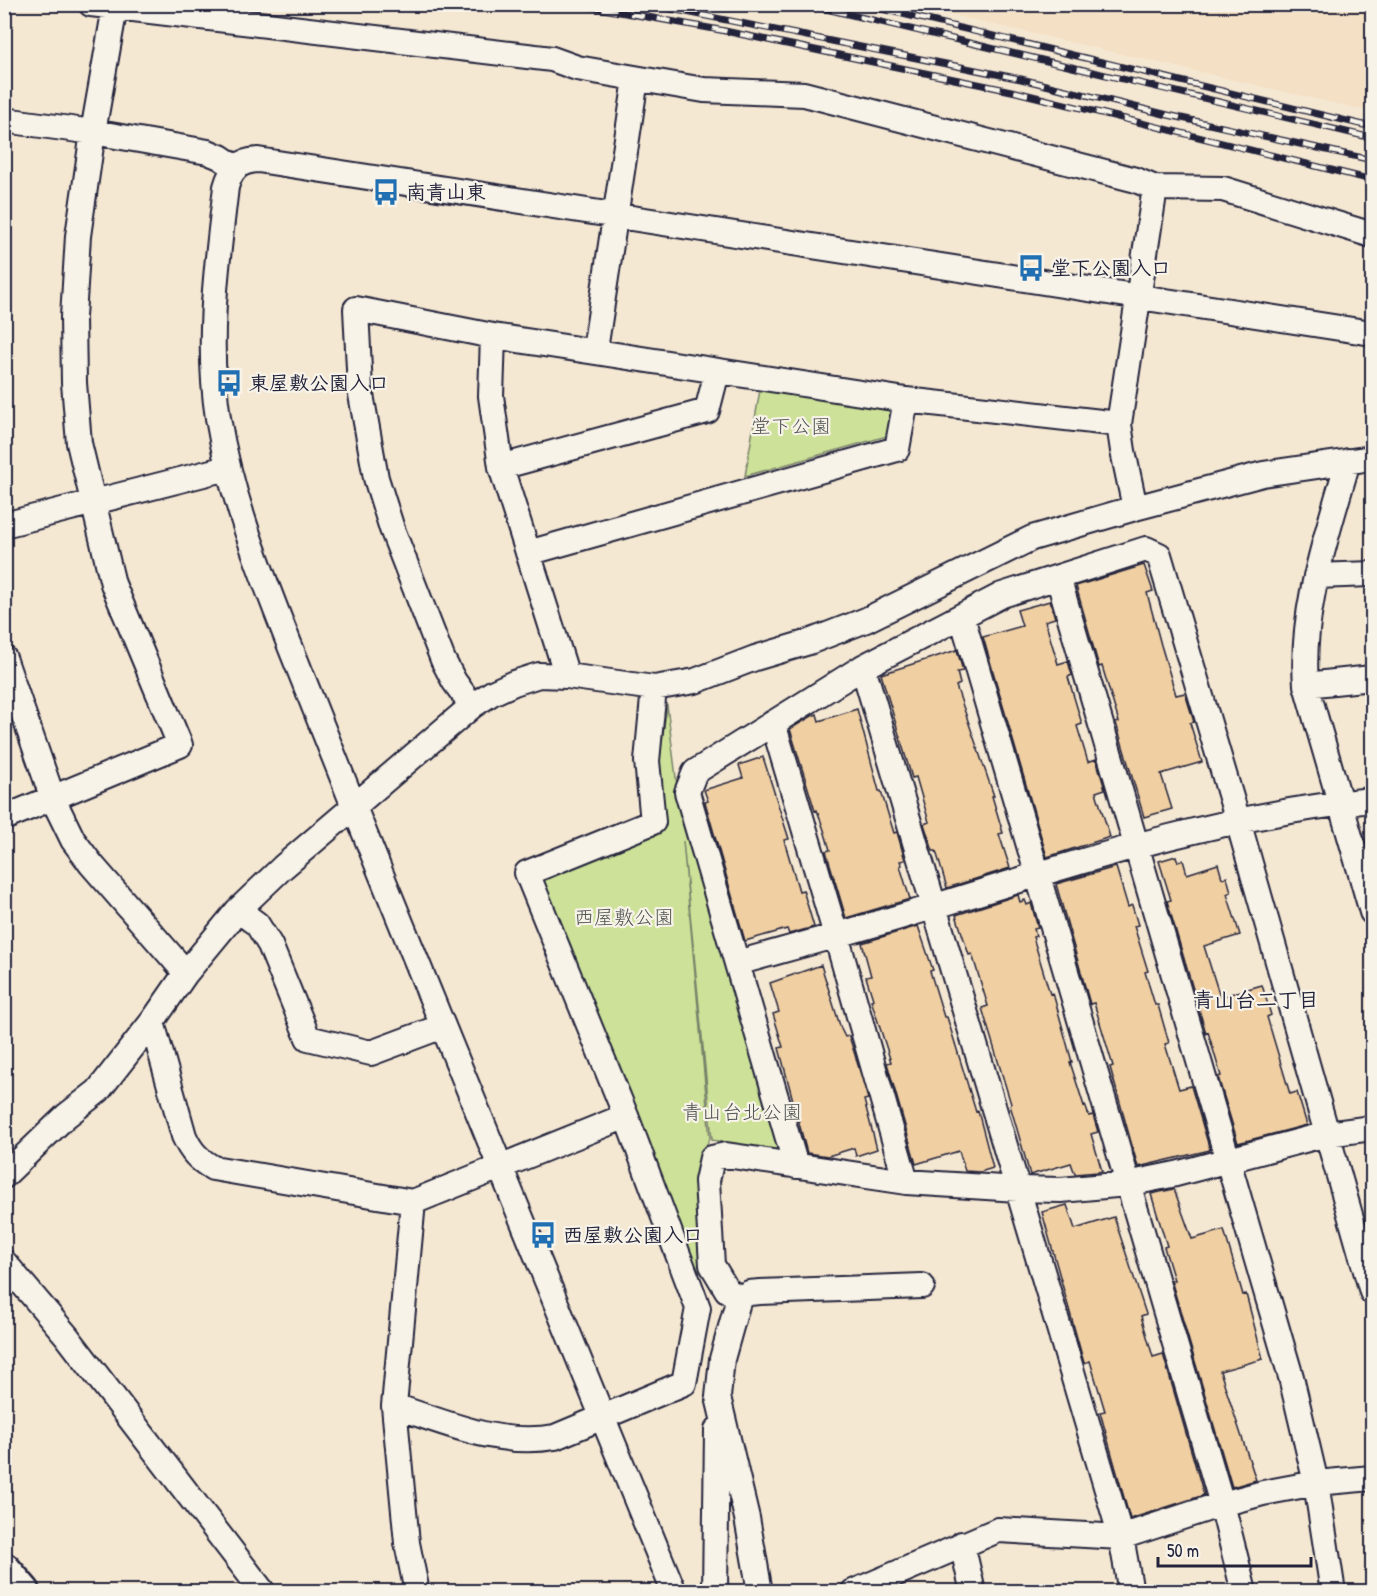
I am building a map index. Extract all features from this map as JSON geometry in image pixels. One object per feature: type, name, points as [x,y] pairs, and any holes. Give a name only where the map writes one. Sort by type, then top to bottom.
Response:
[{"type":"highway","points":[[4,1570],[23,1592]]},
{"type":"street","points":[[91,4],[552,59],[577,68],[704,90],[804,94],[1136,180],[1155,188],[1223,189],[1372,235]]},
{"type":"street","points":[[4,818],[180,745],[113,584],[92,502],[78,433],[74,383],[73,317],[78,236],[115,7]]},
{"type":"street","points":[[595,350],[636,79]]},
{"type":"street","points":[[4,120],[93,132],[208,152],[235,167]]},
{"type":"street","points":[[674,1592],[354,807],[242,520],[227,468],[213,376],[212,325],[226,187],[235,167],[245,160],[258,160],[1372,333]]},
{"type":"street","points":[[1135,508],[1119,424],[1155,188]]},
{"type":"street","points":[[472,706],[454,681],[443,660],[392,529],[375,478],[360,389],[356,309],[493,336],[595,350],[717,372],[906,400],[1119,424]]},
{"type":"street","points":[[493,336],[491,396],[501,467],[567,676]]},
{"type":"street","points":[[501,467],[707,411],[717,372]]},
{"type":"street","points":[[528,553],[897,449],[906,400]]},
{"type":"street","points":[[4,1176],[66,1116],[98,1091],[152,1022],[186,973],[238,910],[283,867],[472,706],[492,693],[514,682],[539,675],[567,676],[654,688],[696,681],[866,620],[1032,538],[1263,474],[1372,458]]},
{"type":"street","points":[[1348,461],[1316,576],[1304,659],[1306,685],[1372,912]]},
{"type":"street","points":[[4,525],[227,468]]},
{"type":"street","points":[[796,1166],[687,792],[695,772],[863,667],[1002,595],[1146,549],[1160,555],[1372,1292]]},
{"type":"street","points":[[1316,576],[1372,574]]},
{"type":"street","points":[[1058,577],[1291,1377],[1316,1483],[1333,1592]]},
{"type":"street","points":[[962,617],[1222,1504],[1245,1592]]},
{"type":"street","points":[[4,658],[53,798],[73,840],[91,864],[186,973]]},
{"type":"street","points":[[863,667],[1121,1537],[1131,1592]]},
{"type":"street","points":[[1306,685],[1372,678]]},
{"type":"street","points":[[394,1406],[488,1436],[535,1441],[555,1437],[684,1383],[698,1308],[626,1116],[527,873],[653,822],[647,761],[654,688]]},
{"type":"street","points":[[773,723],[906,1182]]},
{"type":"street","points":[[738,963],[935,907],[1137,844],[1238,821],[1341,803],[1372,800]]},
{"type":"street","points":[[238,910],[257,924],[270,945],[308,1038],[371,1053],[443,1026]]},
{"type":"street","points":[[152,1022],[184,1136],[191,1151],[213,1168],[413,1202],[626,1116]]},
{"type":"street","points":[[739,1298],[727,1290],[712,1264],[707,1181],[712,1158],[726,1155],[906,1182],[1018,1190],[1061,1190],[1127,1184],[1176,1174],[1327,1134],[1372,1128]]},
{"type":"street","points":[[413,1202],[394,1406],[407,1543],[417,1592]]},
{"type":"street","points":[[4,1262],[66,1335],[263,1592]]},
{"type":"street","points":[[715,1592],[718,1397],[722,1359],[739,1298],[749,1293],[760,1292],[922,1286]]},
{"type":"street","points":[[718,1397],[747,1518],[760,1592]]},
{"type":"street","points":[[853,1592],[998,1530],[1121,1537],[1263,1493],[1316,1483],[1372,1478]]},
{"type":"street","points":[[962,1544],[973,1592]]},
{"type":"shaded area","points":[[909,5],[1372,5],[1372,112]]},
{"type":"green space","name":"堂下公園","points":[[761,384],[889,406],[893,413],[887,436],[745,476]]},
{"type":"green space","name":"西屋敷公園","points":[[667,705],[679,802],[785,1144],[777,1152],[712,1140],[683,841],[710,1139],[702,1152],[699,1176],[705,1274],[697,1271],[542,885],[545,875],[666,826],[659,763]]},
{"type":"building","points":[[1144,565],[1153,591],[1147,593],[1161,645],[1176,695],[1185,693],[1194,722],[1190,723],[1202,762],[1161,774],[1172,809],[1144,817],[1116,723],[1119,722],[1102,666],[1099,667],[1076,586]]},
{"type":"building","points":[[1050,601],[1055,618],[1045,621],[1058,664],[1068,661],[1072,675],[1068,677],[1082,724],[1077,726],[1088,762],[1096,759],[1105,789],[1096,792],[1110,837],[1047,857],[983,637],[1022,626],[1017,610]]},
{"type":"building","points":[[957,650],[963,671],[957,672],[960,684],[956,686],[994,796],[992,796],[1003,833],[999,834],[1010,868],[947,888],[936,851],[933,851],[924,824],[929,822],[916,777],[912,778],[881,674]]},
{"type":"building","points":[[857,709],[879,791],[881,791],[894,833],[897,832],[905,860],[900,861],[902,865],[900,866],[910,899],[846,918],[826,851],[830,850],[817,810],[815,811],[790,729],[817,714],[819,721]]},
{"type":"building","points":[[763,757],[789,839],[784,840],[799,891],[803,890],[814,927],[789,934],[787,929],[745,941],[705,802],[708,801],[704,790],[743,778],[739,765]]},
{"type":"building","points":[[1176,856],[1178,862],[1183,860],[1187,874],[1218,864],[1222,878],[1227,877],[1231,892],[1227,894],[1240,935],[1204,946],[1220,997],[1262,985],[1271,1015],[1267,1017],[1290,1094],[1297,1092],[1307,1125],[1238,1143],[1218,1077],[1221,1076],[1167,901],[1171,900],[1159,861]]},
{"type":"building","points":[[1116,867],[1128,907],[1132,905],[1138,925],[1134,926],[1148,971],[1145,972],[1155,1005],[1158,1005],[1169,1043],[1165,1044],[1179,1089],[1191,1086],[1210,1150],[1138,1167],[1110,1067],[1113,1066],[1094,1003],[1090,1004],[1056,884]]},
{"type":"building","points":[[1018,895],[1020,902],[1025,900],[1027,905],[1031,903],[1038,928],[1034,929],[1036,936],[1033,937],[1050,994],[1053,993],[1072,1062],[1070,1062],[1084,1106],[1089,1116],[1093,1115],[1098,1132],[1091,1134],[1102,1171],[1075,1174],[1071,1163],[1030,1175],[982,1008],[988,1006],[972,954],[969,955],[956,915]]},
{"type":"building","points":[[918,926],[933,970],[930,971],[944,1017],[947,1017],[976,1112],[978,1111],[993,1168],[980,1172],[965,1171],[959,1151],[916,1164],[887,1063],[891,1062],[871,1000],[873,999],[866,977],[871,976],[862,943]]},
{"type":"building","points":[[821,965],[841,1029],[845,1037],[849,1036],[868,1099],[864,1100],[877,1149],[856,1156],[854,1148],[828,1156],[807,1153],[779,1048],[783,1047],[773,1014],[779,1012],[770,983]]},
{"type":"building","points":[[1174,1189],[1192,1239],[1224,1230],[1243,1295],[1246,1294],[1263,1359],[1220,1371],[1256,1480],[1232,1487],[1171,1280],[1174,1280],[1164,1247],[1167,1246],[1151,1194]]},
{"type":"building","points":[[1067,1205],[1075,1229],[1114,1217],[1146,1314],[1141,1316],[1153,1357],[1163,1354],[1204,1495],[1130,1519],[1100,1412],[1105,1411],[1090,1361],[1084,1363],[1042,1212]]},
{"type":"railway","points":[[575,4],[720,30],[1016,92],[1372,180]]},
{"type":"railway","points":[[646,4],[1021,79],[1168,115],[1372,160]]},
{"type":"railway","points":[[805,4],[1372,138]]},
{"type":"railway","points":[[861,4],[1372,127]]},
{"type":"place","name":"南青山東","points":[[386,192]]},
{"type":"place","name":"堂下公園入口","points":[[1031,268]]},
{"type":"place","name":"東屋敷公園入口","points":[[229,383]]},
{"type":"place","name":"西屋敷公園入口","points":[[543,1235]]},
{"type":"district","name":"青山台二丁目","points":[[1256,1000]]},
{"type":"park label","name":"青山台北公園","points":[[742,1112]]}]
